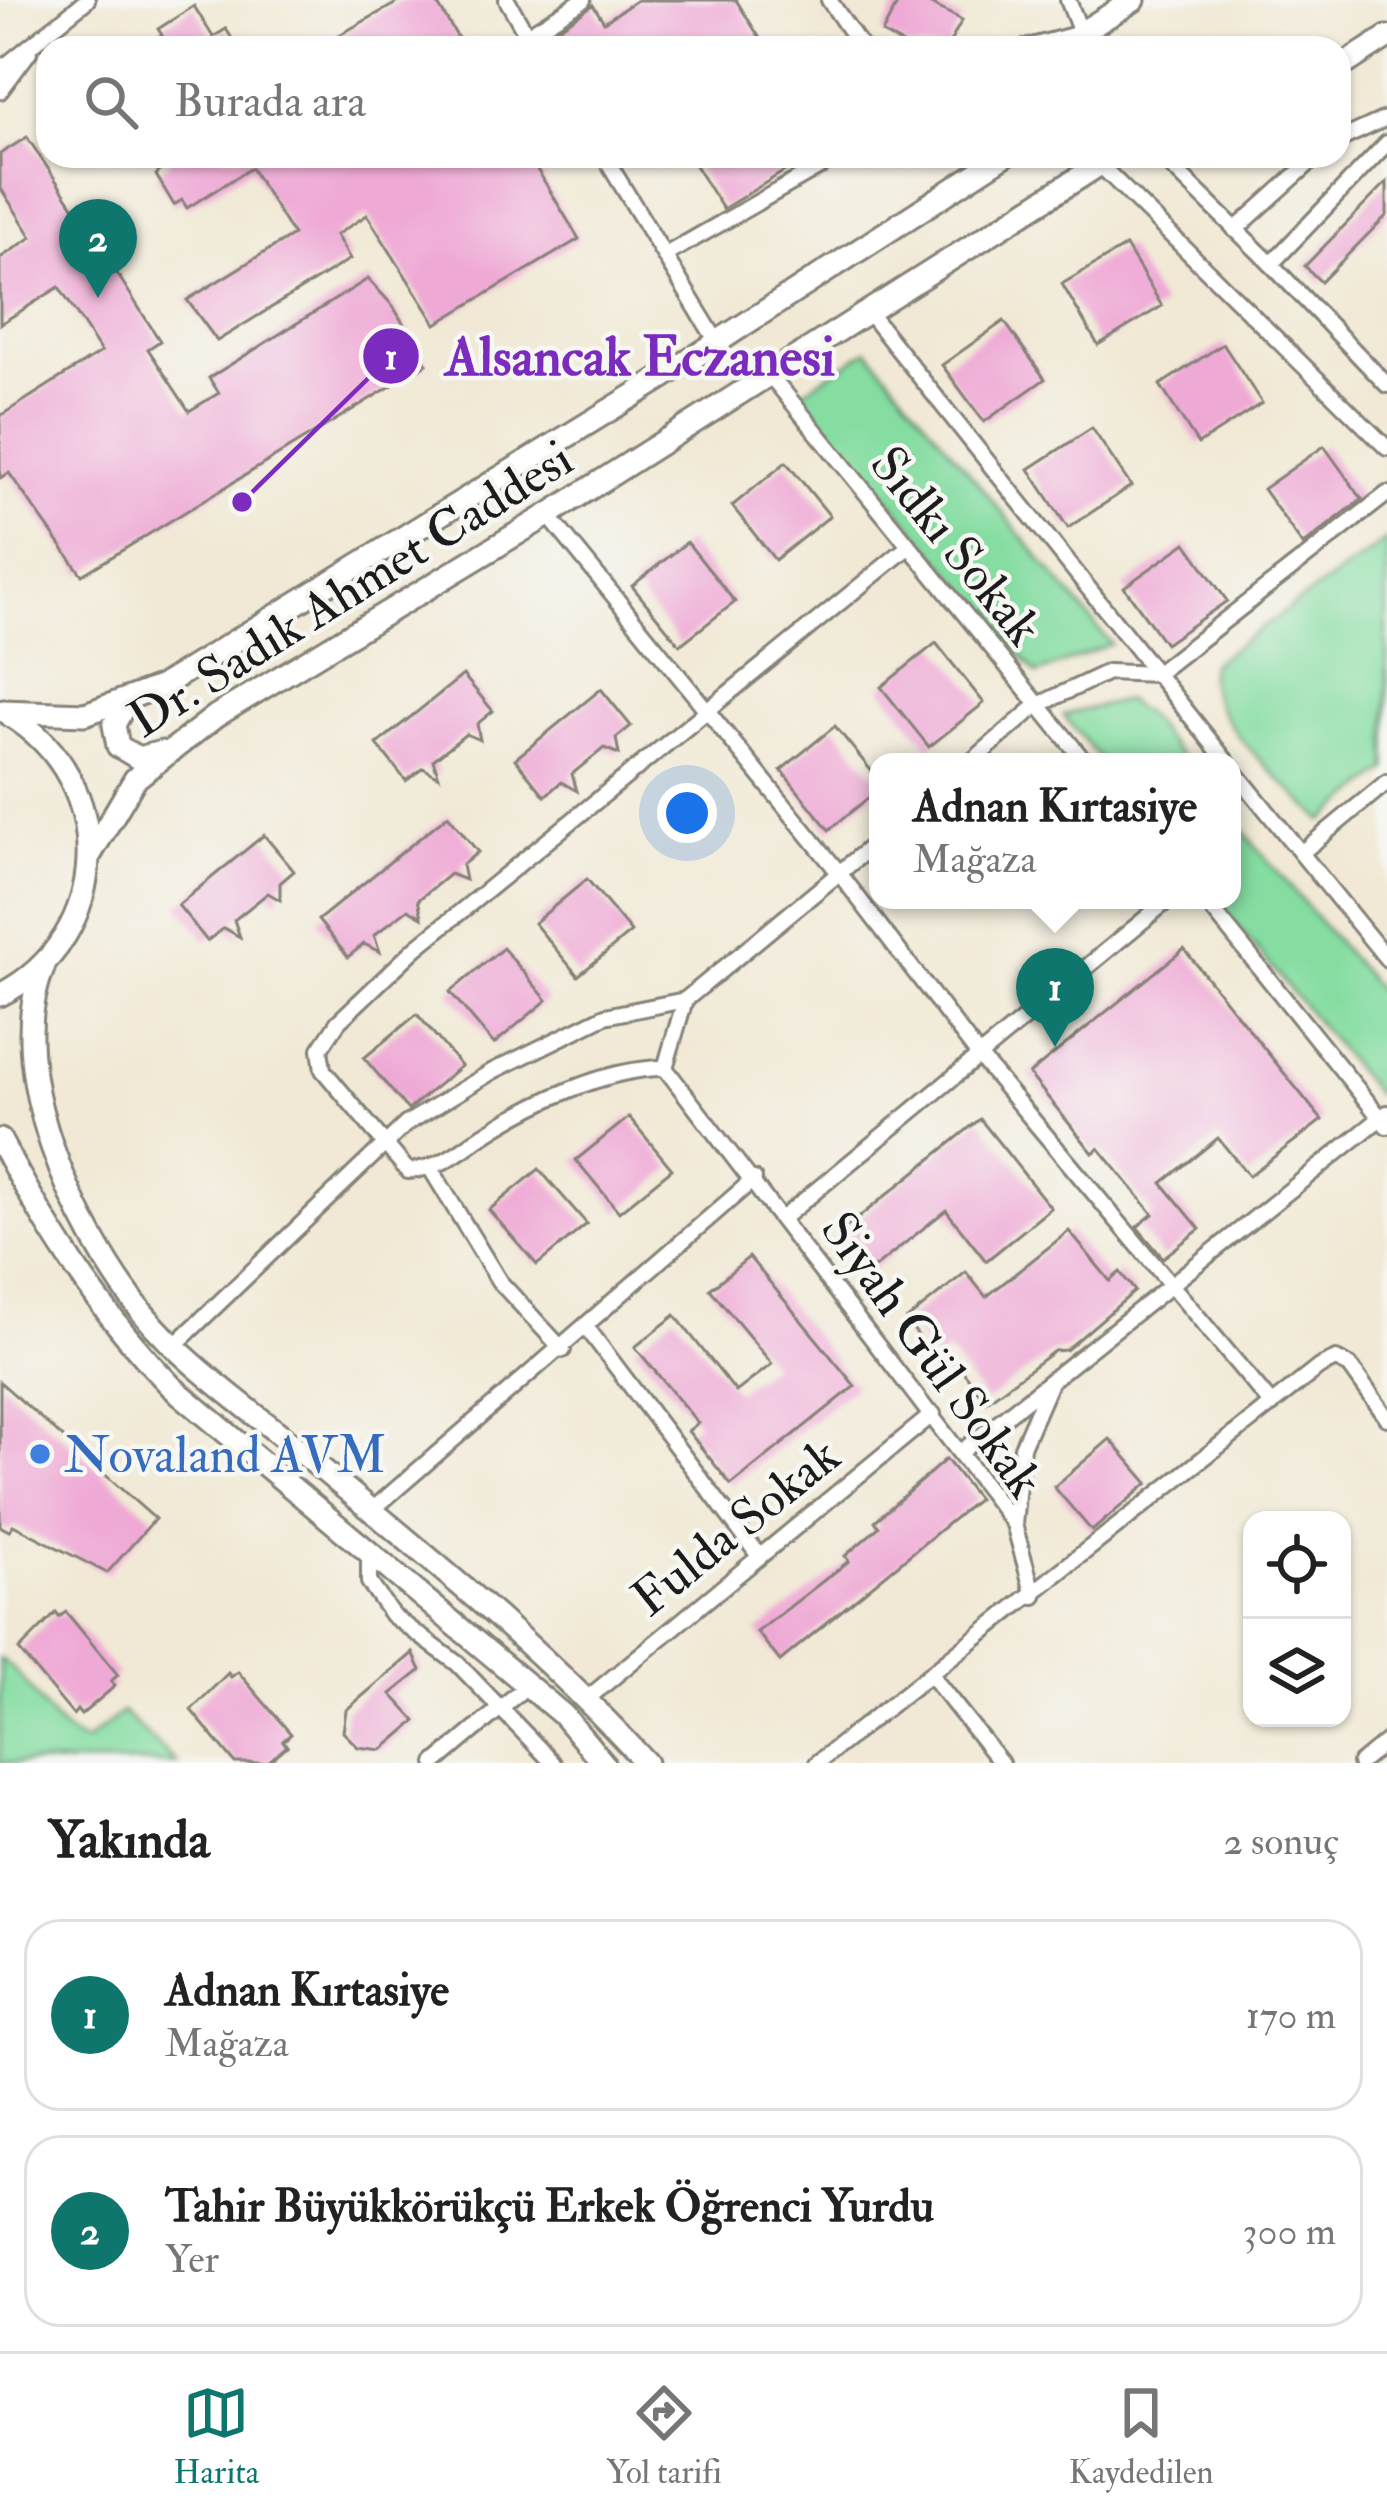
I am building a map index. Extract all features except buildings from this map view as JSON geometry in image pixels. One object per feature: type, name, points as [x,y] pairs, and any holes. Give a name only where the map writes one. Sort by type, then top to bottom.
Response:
[{"type":"main road","points":[[1087,36],[1134,0]]},
{"type":"main road","points":[[1351,60],[1387,37]]},
{"type":"main road","name":"Dr. Sadık Ahmet Caddesi","points":[[2,710],[66,716],[125,704],[717,342],[985,168]]},
{"type":"main road","name":"Dr. Sadık Ahmet Caddesi","points":[[90,855],[117,803],[163,752],[548,515],[1095,168]]},
{"type":"main road","points":[[125,704],[114,725],[118,746],[138,758],[163,752]]},
{"type":"main road","points":[[2,710],[33,730],[64,765],[84,808],[90,855],[75,920],[28,988],[13,1056],[52,1167],[143,1314],[588,1698],[646,1763]]},
{"type":"main road","points":[[0,995],[46,962]]},
{"type":"main road","points":[[0,1140],[46,1227],[119,1333],[172,1387],[563,1715],[603,1763]]},
{"type":"street","points":[[42,36],[87,0]]},
{"type":"street","points":[[507,0],[528,36]]},
{"type":"street","points":[[538,36],[583,0]]},
{"type":"street","points":[[829,0],[854,36]]},
{"type":"street","points":[[1069,0],[1081,36]]},
{"type":"street","points":[[0,70],[36,41]]},
{"type":"street","points":[[0,91],[36,43]]},
{"type":"street","points":[[1351,134],[1387,118]]},
{"type":"street","points":[[1270,265],[1387,143]]},
{"type":"street","points":[[612,168],[717,342]]},
{"type":"street","points":[[668,254],[818,168]]},
{"type":"street","points":[[1115,168],[1387,448]]},
{"type":"street","points":[[1172,168],[1387,385]]},
{"type":"street","points":[[1235,230],[1304,168]]},
{"type":"street","points":[[869,313],[1220,753]]},
{"type":"street","name":"Sıdkı Sokak","points":[[770,375],[1077,753]]},
{"type":"street","points":[[981,753],[1036,706],[1108,672],[1156,674],[1387,494]]},
{"type":"street","points":[[548,515],[840,874],[979,1056],[1272,1405]]},
{"type":"street","points":[[685,1000],[665,1068],[626,1068],[521,1115],[431,1169],[408,1171],[323,1070],[320,1048],[338,1022],[416,948],[908,547]]},
{"type":"street","points":[[1241,779],[1387,959]]},
{"type":"street","points":[[1300,853],[1387,782]]},
{"type":"street","points":[[176,1344],[406,1124],[493,1071],[605,1016],[685,1000],[869,850]]},
{"type":"street","points":[[784,1217],[1157,909]]},
{"type":"street","points":[[961,1452],[1385,1119],[1212,909]]},
{"type":"street","name":"Siyah Gül Sokak","points":[[665,1068],[784,1217],[1015,1524],[1034,1596]]},
{"type":"street","points":[[431,1169],[499,1281],[563,1349]]},
{"type":"street","points":[[371,1510],[563,1349],[754,1179]]},
{"type":"street","points":[[587,1328],[759,1556]]},
{"type":"street","points":[[817,1763],[1336,1359],[1350,1366],[1387,1418]]},
{"type":"street","points":[[1015,1524],[1022,1447],[1051,1381]]},
{"type":"street","points":[[1372,1400],[1387,1388]]},
{"type":"street","name":"Fulda Sokak","points":[[588,1698],[933,1414]]},
{"type":"street","points":[[369,1551],[369,1582],[392,1615],[458,1664],[553,1763]]},
{"type":"street","points":[[930,1675],[1001,1763]]},
{"type":"street","points":[[435,1763],[528,1685]]},
{"type":"street","points":[[1360,1763],[1387,1741]]},
{"type":"green space","points":[[868,350],[1111,644],[1037,674],[800,393]]},
{"type":"green space","points":[[1387,540],[1387,770],[1323,821],[1230,725],[1210,682],[1212,663]]},
{"type":"green space","points":[[1125,700],[1145,714],[1178,753],[1095,753],[1063,715]]},
{"type":"green space","points":[[1241,829],[1387,1001],[1387,1087],[1376,1094],[1223,909],[1241,909]]},
{"type":"green space","points":[[0,1659],[72,1735],[85,1742],[122,1712],[177,1763],[0,1763]]},
{"type":"place","name":"Tahir Büyükkörükçü Erkek Öğrenci Yurdu","points":[[98,298]]},
{"type":"place","name":"Alsancak Eczanesi","points":[[242,502]]},
{"type":"place","name":"Adnan Kırtasiye","points":[[1055,1047]]},
{"type":"place","name":"Novaland AVM","points":[[40,1454]]}]
